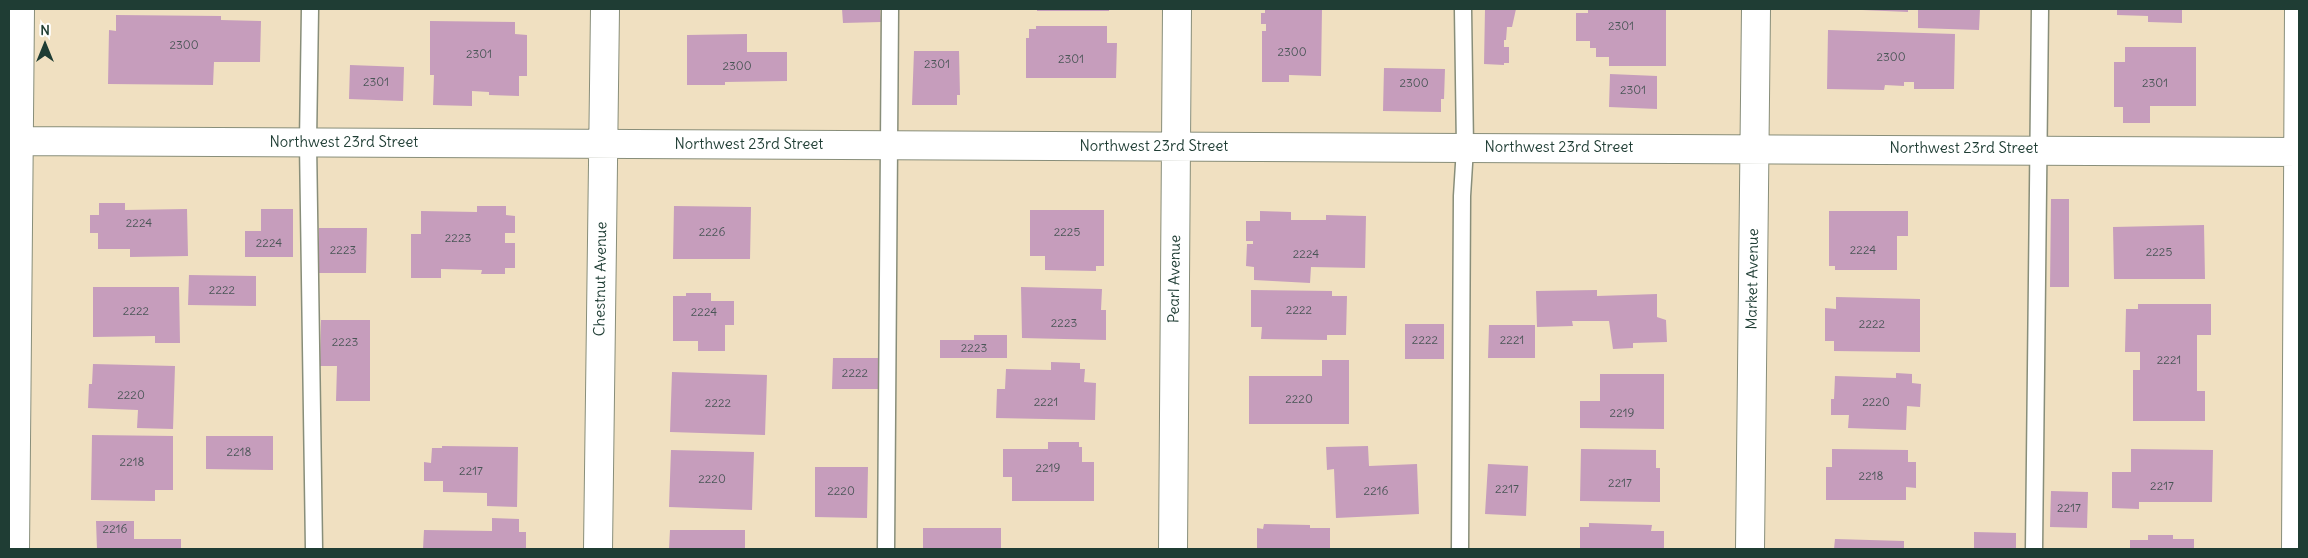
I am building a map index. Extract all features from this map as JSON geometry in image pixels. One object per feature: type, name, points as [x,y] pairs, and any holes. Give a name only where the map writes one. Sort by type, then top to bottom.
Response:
[{"type":"street","points":[[15,549],[14,141],[20,9]]},
{"type":"street","name":"Chestnut Avenue","points":[[598,549],[605,9]]},
{"type":"street","name":"Pearl Avenue","points":[[1173,549],[1177,9]]},
{"type":"street","name":"Market Avenue","points":[[1750,549],[1756,9]]},
{"type":"street","points":[[2296,549],[2299,9]]},
{"type":"street","name":"Northwest 23rd Street","points":[[14,141],[2298,152]]},
{"type":"lane","points":[[310,9],[308,142],[314,549]]},
{"type":"lane","points":[[886,549],[890,9]]},
{"type":"lane","points":[[1460,549],[1462,196],[1466,148],[1463,9]]},
{"type":"lane","points":[[2034,549],[2040,9]]},
{"type":"building","points":[[842,9],[880,9],[881,22],[843,23]]},
{"type":"building","points":[[1037,9],[1109,9],[1109,11],[1037,11]]},
{"type":"building","points":[[1265,9],[1322,9],[1321,76],[1289,75],[1289,82],[1262,82],[1262,31],[1266,31],[1266,24],[1261,24],[1261,13],[1265,13]]},
{"type":"building","points":[[1485,9],[1516,9],[1512,27],[1507,27],[1506,40],[1504,40],[1504,47],[1509,47],[1509,63],[1504,63],[1504,65],[1484,64]]},
{"type":"building","points":[[1588,9],[1666,9],[1666,66],[1609,66],[1609,57],[1596,57],[1596,48],[1590,48],[1590,41],[1576,41],[1576,13],[1588,13]]},
{"type":"building","points":[[1908,9],[1908,12],[1862,10]]},
{"type":"building","points":[[1918,9],[1980,9],[1979,30],[1918,28]]},
{"type":"building","points":[[2117,9],[2182,9],[2182,23],[2148,22],[2148,16],[2117,15]]},
{"type":"building","points":[[116,15],[221,16],[221,20],[261,21],[260,62],[214,62],[213,85],[108,84],[109,30],[116,31]]},
{"type":"building","points":[[430,21],[515,22],[515,34],[527,35],[527,76],[519,76],[519,96],[489,95],[489,92],[472,91],[472,106],[433,105],[434,75],[430,75]]},
{"type":"building","points":[[1036,26],[1107,26],[1107,43],[1117,43],[1116,78],[1026,78],[1026,38],[1029,38],[1029,29],[1036,29]]},
{"type":"building","points":[[1828,30],[1955,34],[1954,89],[1914,89],[1914,82],[1904,82],[1904,86],[1885,85],[1884,90],[1827,89]]},
{"type":"building","points":[[747,34],[747,52],[787,52],[787,81],[725,82],[725,85],[687,85],[687,35]]},
{"type":"building","points":[[2125,47],[2196,47],[2196,106],[2150,106],[2150,123],[2123,123],[2123,107],[2114,107],[2114,62],[2125,62]]},
{"type":"building","points":[[914,51],[959,51],[960,95],[957,95],[957,105],[912,105]]},
{"type":"building","points":[[350,65],[404,67],[403,101],[349,99]]},
{"type":"building","points":[[1384,68],[1445,69],[1444,99],[1441,99],[1441,112],[1383,111]]},
{"type":"building","points":[[1610,74],[1657,76],[1657,109],[1609,107]]},
{"type":"building","points":[[2051,199],[2069,199],[2069,287],[2050,287]]},
{"type":"building","points":[[99,203],[125,203],[125,210],[187,209],[188,256],[130,257],[130,249],[98,249],[98,233],[90,233],[90,215],[99,215]]},
{"type":"building","points":[[477,206],[506,206],[506,215],[515,216],[515,233],[505,233],[505,243],[515,243],[515,268],[505,268],[505,274],[481,274],[482,270],[441,269],[441,278],[411,278],[411,234],[421,234],[421,211],[477,212]]},
{"type":"building","points":[[674,206],[751,207],[750,259],[673,259]]},
{"type":"building","points":[[261,209],[293,209],[293,257],[245,257],[245,231],[261,231]]},
{"type":"building","points":[[1030,210],[1104,210],[1104,266],[1096,266],[1096,271],[1045,270],[1045,256],[1030,256]]},
{"type":"building","points":[[1260,211],[1291,212],[1291,220],[1326,220],[1326,215],[1366,216],[1365,268],[1311,267],[1310,283],[1254,280],[1254,267],[1246,266],[1247,244],[1253,244],[1253,241],[1246,241],[1246,221],[1260,221]]},
{"type":"building","points":[[1829,211],[1908,211],[1908,236],[1897,236],[1897,270],[1835,270],[1835,266],[1829,266]]},
{"type":"building","points":[[2204,225],[2205,279],[2114,279],[2113,227]]},
{"type":"building","points":[[319,228],[367,228],[366,273],[319,273]]},
{"type":"building","points":[[189,275],[256,276],[256,306],[188,305]]},
{"type":"building","points":[[93,287],[179,287],[180,343],[155,343],[155,336],[93,337]]},
{"type":"building","points":[[1021,287],[1102,289],[1101,310],[1106,310],[1106,340],[1022,338]]},
{"type":"building","points":[[1251,290],[1332,291],[1332,296],[1347,296],[1346,335],[1327,335],[1327,340],[1261,339],[1262,327],[1251,327]]},
{"type":"building","points":[[1597,290],[1597,296],[1657,294],[1657,317],[1666,320],[1667,342],[1633,343],[1633,348],[1613,349],[1609,321],[1572,321],[1573,326],[1537,327],[1536,291]]},
{"type":"building","points":[[686,293],[711,293],[711,301],[734,301],[734,325],[725,325],[725,351],[698,351],[698,341],[673,341],[673,296],[686,296]]},
{"type":"building","points":[[1836,297],[1920,299],[1920,352],[1834,351],[1834,341],[1825,341],[1825,308],[1836,309]]},
{"type":"building","points":[[2138,304],[2211,304],[2211,335],[2197,335],[2197,391],[2205,391],[2205,421],[2133,421],[2133,370],[2140,370],[2140,352],[2125,352],[2126,309],[2138,309]]},
{"type":"building","points":[[321,320],[370,320],[370,401],[336,401],[337,366],[320,366]]},
{"type":"building","points":[[1405,324],[1444,324],[1444,359],[1405,359]]},
{"type":"building","points":[[1489,325],[1535,325],[1535,358],[1488,358]]},
{"type":"building","points":[[974,335],[1007,335],[1007,358],[940,358],[940,340],[974,340]]},
{"type":"building","points":[[833,358],[878,358],[878,389],[832,389]]},
{"type":"building","points":[[1322,360],[1349,360],[1349,424],[1249,424],[1249,376],[1322,376]]},
{"type":"building","points":[[1051,362],[1080,363],[1080,369],[1085,369],[1084,382],[1096,383],[1095,420],[996,418],[997,389],[1005,389],[1006,369],[1051,370]]},
{"type":"building","points":[[93,364],[175,366],[173,429],[137,428],[138,410],[88,408],[89,384],[92,384]]},
{"type":"building","points":[[672,372],[767,375],[765,435],[670,432]]},
{"type":"building","points":[[1896,373],[1912,374],[1912,383],[1921,384],[1920,407],[1907,406],[1906,430],[1848,428],[1849,415],[1831,415],[1831,399],[1834,399],[1835,376],[1896,378]]},
{"type":"building","points":[[1600,374],[1664,374],[1664,429],[1580,428],[1580,401],[1600,401]]},
{"type":"building","points":[[92,435],[173,436],[173,490],[155,490],[155,501],[91,500]]},
{"type":"building","points":[[206,436],[273,436],[273,470],[206,469]]},
{"type":"building","points":[[1048,442],[1079,442],[1079,447],[1082,447],[1082,462],[1094,462],[1094,501],[1012,501],[1012,477],[1003,477],[1003,449],[1048,449]]},
{"type":"building","points":[[442,446],[518,447],[517,507],[487,506],[487,493],[443,492],[443,481],[424,481],[424,462],[431,463],[432,448],[442,448]]},
{"type":"building","points":[[1368,446],[1369,466],[1417,464],[1419,514],[1336,518],[1334,469],[1327,470],[1326,447]]},
{"type":"building","points":[[1581,449],[1656,450],[1656,468],[1660,468],[1660,502],[1580,501]]},
{"type":"building","points":[[1832,449],[1908,450],[1908,462],[1916,462],[1916,488],[1906,487],[1906,500],[1826,500],[1826,467],[1832,467]]},
{"type":"building","points":[[2131,449],[2213,450],[2212,502],[2139,502],[2139,509],[2112,508],[2112,472],[2131,472]]},
{"type":"building","points":[[671,450],[754,452],[752,510],[669,507]]},
{"type":"building","points":[[1488,464],[1528,466],[1526,516],[1485,514]]},
{"type":"building","points":[[815,467],[868,467],[867,518],[815,517]]},
{"type":"building","points":[[2051,491],[2088,492],[2087,528],[2050,527]]},
{"type":"building","points":[[492,518],[519,519],[519,532],[526,532],[526,549],[423,549],[424,530],[492,531]]},
{"type":"building","points":[[96,521],[134,521],[134,539],[181,539],[181,549],[97,549]]},
{"type":"building","points":[[1589,523],[1652,525],[1651,531],[1664,531],[1664,549],[1580,549],[1580,527],[1589,527]]},
{"type":"building","points":[[1264,524],[1310,525],[1310,528],[1330,528],[1330,549],[1257,549],[1257,528],[1263,529]]},
{"type":"building","points":[[923,528],[1001,528],[1001,549],[923,549]]},
{"type":"building","points":[[670,530],[745,530],[745,549],[669,549]]},
{"type":"building","points":[[1974,532],[2016,533],[2016,549],[1974,549]]},
{"type":"building","points":[[2148,535],[2173,535],[2173,539],[2194,539],[2194,549],[2130,549],[2130,540],[2148,540]]},
{"type":"building","points":[[1835,539],[1904,541],[1904,549],[1834,549]]}]
